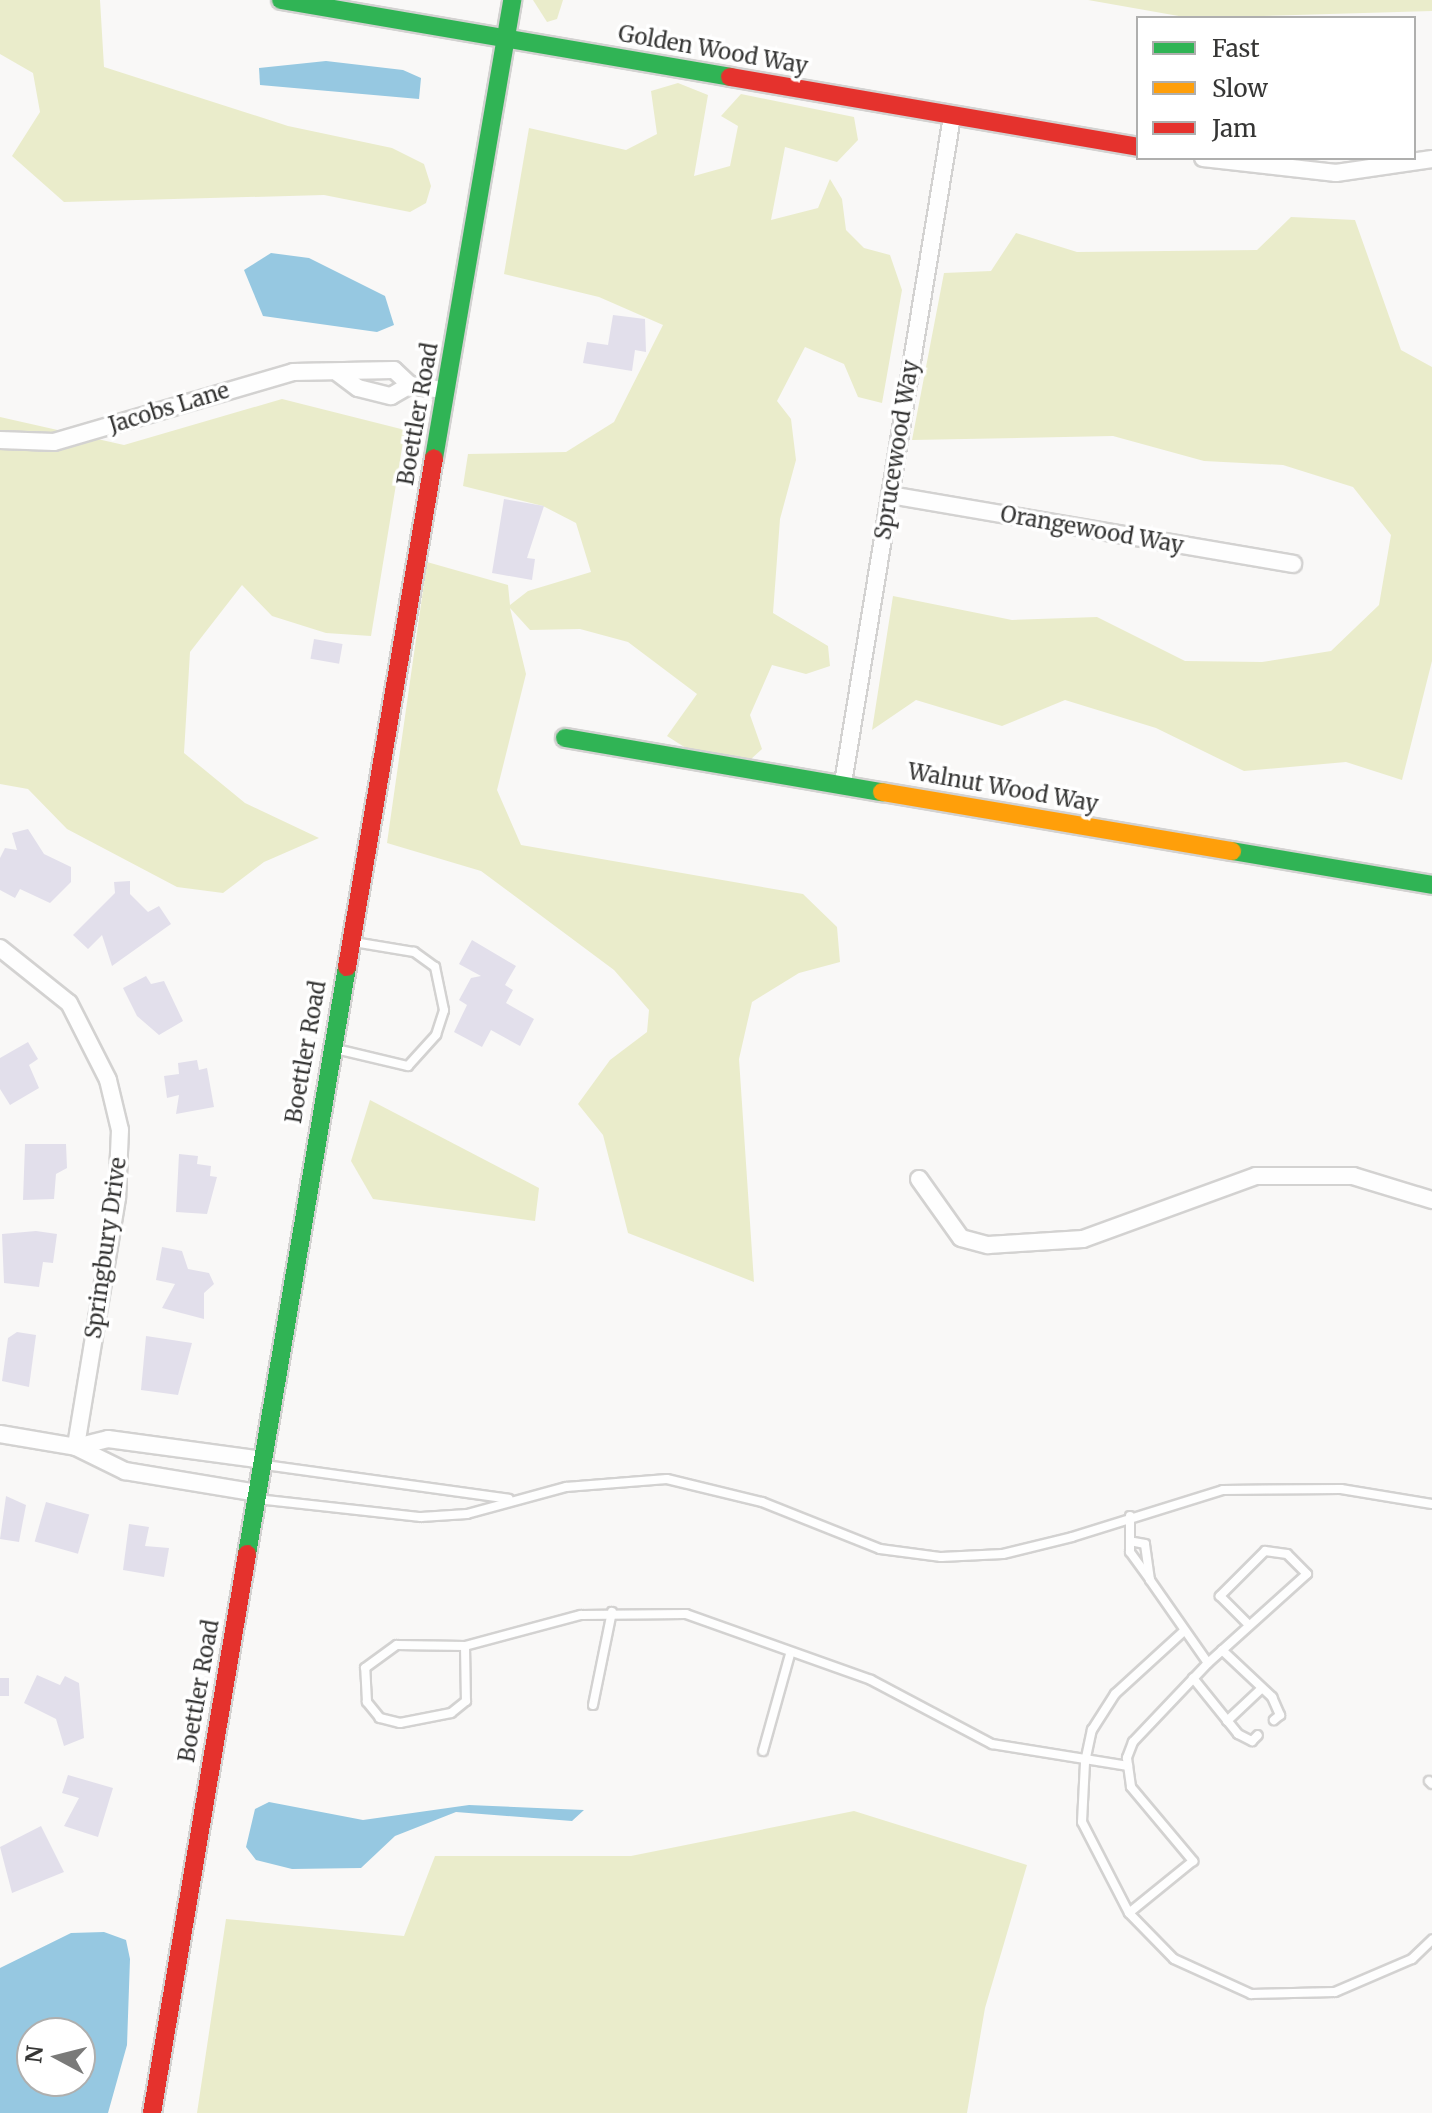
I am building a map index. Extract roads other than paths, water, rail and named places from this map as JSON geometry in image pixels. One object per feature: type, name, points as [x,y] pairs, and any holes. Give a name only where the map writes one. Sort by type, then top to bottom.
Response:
[{"type":"street","name":"Golden Wood Way","points":[[281,0],[1136,147]]},
{"type":"street","name":"Boettler Road","points":[[152,2113],[331,1048],[512,0]]},
{"type":"street","name":"Sprucewood Way","points":[[843,783],[952,117]]},
{"type":"street","points":[[1221,160],[1336,173],[1432,159]]},
{"type":"street","name":"Jacobs Lane","points":[[0,440],[54,442],[293,372],[338,373],[357,366],[394,370],[410,385],[446,391]]},
{"type":"street","name":"Jacobs Lane","points":[[338,373],[358,388],[391,396],[410,385]]},
{"type":"street","name":"Orangewood Way","points":[[890,495],[1293,564]]},
{"type":"street","name":"Walnut Wood Way","points":[[565,738],[1432,885]]},
{"type":"street","name":"Springbury Drive","points":[[0,948],[69,1003],[108,1080],[120,1130],[117,1198],[76,1447]]},
{"type":"street","points":[[919,1179],[961,1238],[988,1245],[1083,1239],[1256,1176],[1353,1176],[1432,1200]]},
{"type":"street","points":[[0,1434],[76,1447],[125,1471],[257,1496]]},
{"type":"street","points":[[76,1447],[108,1439],[263,1463]]},
{"type":"lane","points":[[331,1048],[408,1066],[436,1035],[444,1010],[435,967],[414,952],[350,942]]},
{"type":"lane","points":[[263,1463],[514,1500]]},
{"type":"lane","points":[[257,1496],[393,1517],[467,1514],[514,1500],[610,1481],[667,1479],[762,1502],[880,1549],[941,1557],[1003,1554],[1223,1490],[1281,1486],[1422,1502],[1432,1506]]},
{"type":"lane","points":[[1130,1516],[1137,1571],[1150,1580],[1208,1663]]},
{"type":"lane","points":[[1135,1542],[1145,1544],[1154,1566],[1150,1580]]},
{"type":"lane","points":[[1129,1913],[1193,1861],[1131,1787],[1128,1766],[1133,1742],[1208,1663],[1307,1574],[1287,1554],[1265,1551],[1220,1596],[1249,1625]]},
{"type":"lane","points":[[593,1705],[612,1612]]},
{"type":"lane","points":[[465,1646],[466,1701],[451,1713],[400,1723],[380,1718],[367,1702],[365,1668],[379,1653],[397,1645],[465,1646],[612,1612],[686,1614],[790,1654],[871,1680],[992,1744],[1085,1762],[1128,1766]]},
{"type":"lane","points":[[1184,1631],[1115,1694],[1092,1730],[1085,1762],[1082,1822],[1129,1913],[1174,1959],[1251,1994],[1335,1992],[1412,1959],[1432,1940]]},
{"type":"lane","points":[[1222,1650],[1262,1688],[1280,1715],[1274,1720]]},
{"type":"lane","points":[[763,1751],[790,1654]]},
{"type":"lane","points":[[1193,1678],[1227,1721],[1252,1741],[1258,1735]]},
{"type":"lane","points":[[1227,1721],[1262,1688]]},
{"type":"water","points":[[326,61],[403,70],[421,78],[419,99],[260,85],[259,68]]},
{"type":"water","points":[[271,253],[309,258],[385,296],[394,325],[377,332],[263,316],[244,270]]},
{"type":"water","points":[[269,1802],[363,1820],[469,1805],[584,1810],[572,1821],[456,1812],[395,1836],[361,1868],[292,1869],[256,1860],[246,1847],[255,1809]]},
{"type":"water","points":[[104,1932],[126,1940],[130,1959],[127,2045],[108,2113],[0,2113],[0,1968],[71,1933]]}]
